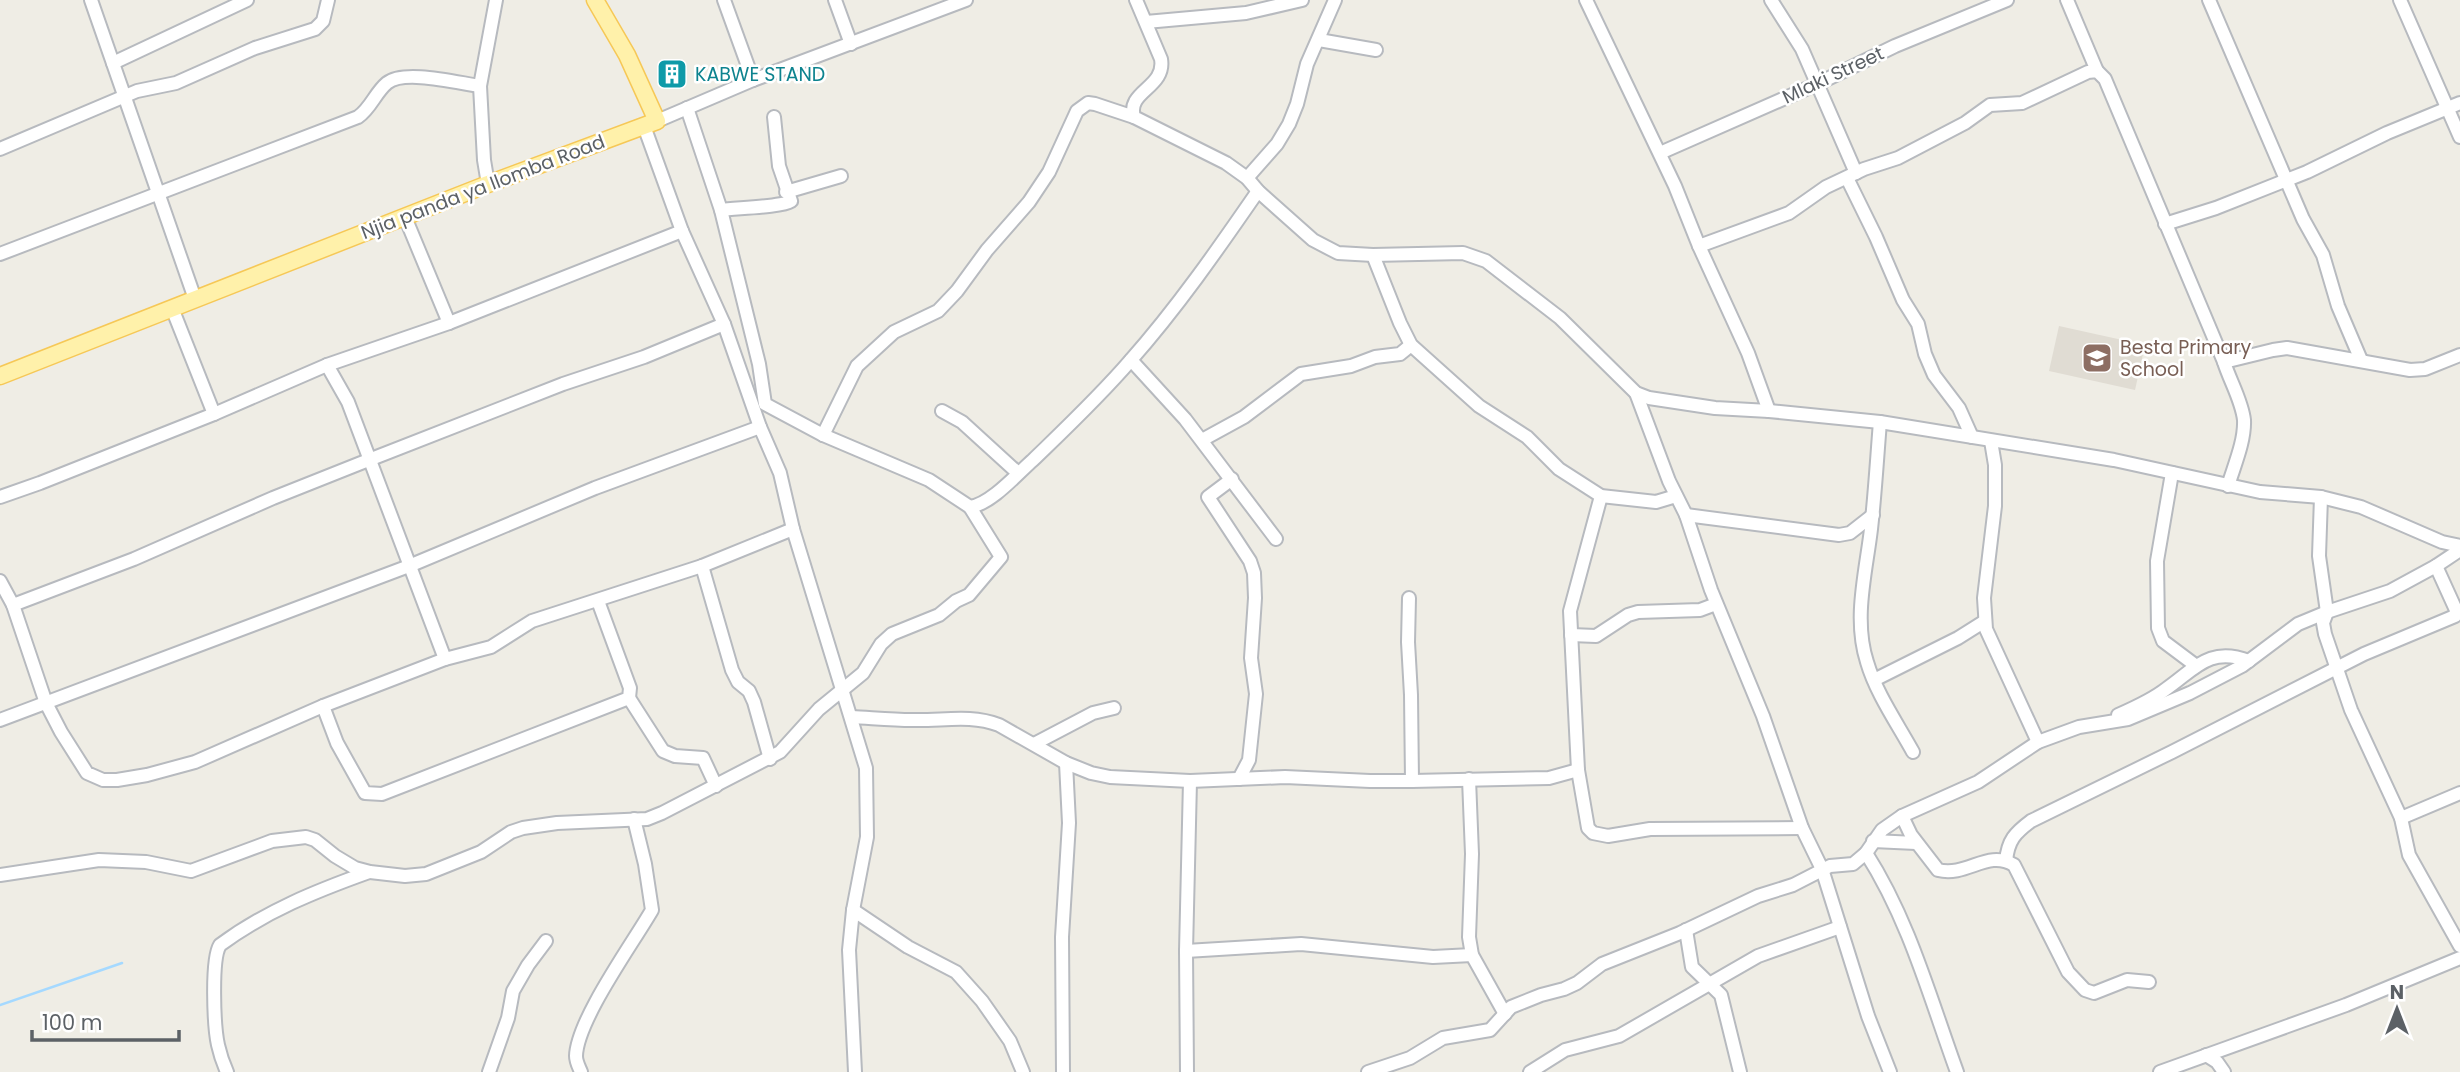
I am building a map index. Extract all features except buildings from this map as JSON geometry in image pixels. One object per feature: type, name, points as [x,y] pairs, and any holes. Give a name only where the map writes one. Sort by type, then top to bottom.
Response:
[{"type":"main road","points":[[595,0],[627,55],[651,123]]},
{"type":"main road","name":"Njia panda ya Ilomba Road","points":[[0,376],[488,184],[651,123]]},
{"type":"street","points":[[91,0],[195,299]]},
{"type":"street","points":[[113,63],[247,0]]},
{"type":"street","points":[[0,149],[141,90],[176,83],[255,48],[315,29],[323,20],[328,0]]},
{"type":"street","points":[[488,184],[484,160],[481,86],[496,0]]},
{"type":"street","points":[[724,0],[753,80]]},
{"type":"street","points":[[835,0],[851,44]]},
{"type":"street","name":"Njia panda ya Ilomba Road","points":[[651,123],[753,80],[966,0]]},
{"type":"street","points":[[1134,117],[1132,109],[1135,101],[1162,71],[1161,59],[1136,0]]},
{"type":"street","points":[[1146,22],[1246,13],[1302,0]]},
{"type":"street","points":[[1247,178],[1277,144],[1290,124],[1307,64],[1320,40],[1335,0]]},
{"type":"street","points":[[1586,0],[1660,153],[1748,353],[1769,411]]},
{"type":"street","points":[[1771,0],[1802,49],[1903,300],[1918,324],[1925,354],[1934,375],[1959,408],[1972,437]]},
{"type":"street","name":"Mlaki Street","points":[[1660,153],[1817,85],[1895,46],[2007,0]]},
{"type":"street","points":[[2067,0],[2097,71],[2105,79],[2224,362],[2244,421],[2242,438],[2228,486]]},
{"type":"street","points":[[2209,0],[2303,219],[2323,255],[2338,306],[2361,360]]},
{"type":"street","points":[[2400,0],[2460,137]]},
{"type":"street","points":[[1320,40],[1376,50]]},
{"type":"street","points":[[1699,246],[1789,213],[1825,187],[1898,158],[1965,123],[1990,105],[2022,103],[2088,72],[2097,71]]},
{"type":"street","points":[[0,254],[358,117],[368,109],[371,100],[387,83],[399,76],[481,86]]},
{"type":"street","points":[[823,435],[857,366],[894,332],[938,311],[957,291],[987,250],[1029,202],[1049,172],[1077,111],[1088,103],[1134,117],[1206,153],[1247,178],[1258,191],[1320,244],[1338,253],[1462,253],[1486,261],[1560,318],[1636,393],[1686,515],[1716,604],[1763,716],[1802,828],[1822,869],[1868,1016],[1889,1072]]},
{"type":"street","points":[[2165,224],[2216,208],[2307,172],[2414,121],[2460,103]]},
{"type":"street","points":[[0,875],[99,860],[146,862],[191,871],[272,841],[306,837],[322,844],[355,868],[405,876],[426,874],[481,852],[511,832],[523,828],[557,822],[647,819],[770,759],[787,746],[819,709],[863,673],[881,643],[892,634],[939,615],[969,594],[1001,557],[970,507],[919,475],[823,435],[765,404],[759,364],[721,210],[687,108]]},
{"type":"street","points":[[721,210],[781,206],[790,201],[779,166],[774,117]]},
{"type":"street","points":[[651,123],[682,231],[724,324],[760,427],[780,473],[793,529],[866,768],[867,837],[853,910],[849,950],[855,1072]]},
{"type":"street","points":[[786,192],[841,176]]},
{"type":"street","points":[[970,507],[980,504],[1018,473],[1075,419],[1131,360],[1218,248],[1258,191]]},
{"type":"street","points":[[405,217],[449,323]]},
{"type":"street","points":[[0,497],[214,414],[327,365],[449,323],[682,231]]},
{"type":"street","points":[[1373,255],[1399,323],[1411,345],[1479,406],[1527,437],[1559,469],[1601,496],[1656,502],[1676,496]]},
{"type":"street","points":[[172,308],[214,414]]},
{"type":"street","points":[[13,605],[134,559],[369,459],[562,384],[644,357],[724,324]]},
{"type":"street","points":[[1202,440],[1244,417],[1301,374],[1351,366],[1375,357],[1399,355],[1411,345]]},
{"type":"street","points":[[2224,362],[2280,348],[2418,370],[2460,355]]},
{"type":"street","points":[[1131,360],[1202,440],[1276,539]]},
{"type":"street","points":[[327,365],[348,402],[445,659]]},
{"type":"street","points":[[1636,393],[1662,401],[1715,408],[1880,422],[2074,452],[2260,492],[2321,497],[2361,507],[2460,548]]},
{"type":"street","points":[[1648,424],[1662,401]]},
{"type":"street","points":[[942,411],[962,422],[1018,473]]},
{"type":"street","points":[[1880,422],[1860,634],[1866,661],[1874,680],[1913,752]]},
{"type":"street","points":[[0,720],[409,566],[595,488],[760,427]]},
{"type":"street","points":[[1991,441],[1995,466],[1995,506],[1984,598],[1987,635],[2038,742]]},
{"type":"street","points":[[2172,473],[2157,561],[2158,628],[2163,641],[2195,665]]},
{"type":"street","points":[[1232,480],[1208,497],[1250,561],[1255,584],[1251,659],[1256,694],[1249,760],[1239,779]]},
{"type":"street","points":[[1601,496],[1570,611],[1578,771],[1588,828],[1593,833],[1608,836],[1650,829],[1802,828]]},
{"type":"street","points":[[2321,497],[2319,556],[2327,612],[2324,629],[2351,710],[2402,818],[2409,855],[2460,946]]},
{"type":"street","points":[[1686,515],[1845,535],[1870,543]]},
{"type":"street","points":[[1845,535],[1873,515]]},
{"type":"street","points":[[0,581],[13,605],[46,703],[87,773],[103,780],[147,775],[195,762],[323,706],[445,659],[491,647],[532,621],[702,566],[793,529]]},
{"type":"street","points":[[1368,1072],[1410,1058],[1443,1038],[1490,1030],[1519,1003],[1564,989],[1602,964],[1686,930],[1758,896],[1793,885],[1822,869],[1839,864],[1853,864],[1866,853],[1882,830],[1902,816],[1978,782],[2038,742],[2079,726],[2118,722],[2137,716],[2214,681],[2249,661],[2286,632],[2327,612],[2390,591],[2436,566],[2460,548]]},
{"type":"street","points":[[702,566],[732,670],[738,682],[750,691],[770,759]]},
{"type":"street","points":[[2006,861],[2009,841],[2031,821],[2364,654],[2456,615],[2436,566]]},
{"type":"street","points":[[1409,598],[1412,781]]},
{"type":"street","points":[[598,601],[629,688],[629,698],[663,751],[675,756],[703,758],[716,786]]},
{"type":"street","points":[[1571,635],[1596,636],[1628,615],[1638,612],[1700,610],[1716,604]]},
{"type":"street","points":[[1874,680],[1958,638],[1985,621]]},
{"type":"street","points":[[2106,722],[2167,689],[2195,665],[2222,657],[2249,661]]},
{"type":"street","points":[[323,706],[337,743],[362,789],[365,793],[382,794],[629,698]]},
{"type":"street","points":[[1034,744],[1093,713],[1114,708]]},
{"type":"street","points":[[852,717],[914,720],[973,718],[999,725],[1066,763],[1110,778],[1190,781],[1285,777],[1412,781],[1549,778],[1578,771]]},
{"type":"street","points":[[1063,1072],[1062,937],[1069,832],[1066,763]]},
{"type":"street","points":[[1470,800],[1475,792],[1493,778]]},
{"type":"street","points":[[1469,779],[1472,854],[1469,937],[1472,954],[1505,1014]]},
{"type":"street","points":[[1187,1072],[1186,951],[1190,781]]},
{"type":"street","points":[[2402,818],[2460,793]]},
{"type":"street","points":[[1902,816],[1916,843],[1938,870],[1957,872],[1986,861],[2006,861],[2017,868],[2068,972],[2085,990],[2094,993],[2127,980],[2150,982]]},
{"type":"street","points":[[581,1072],[577,1054],[584,1028],[634,936],[652,910],[634,819]]},
{"type":"street","points":[[1873,841],[1916,843]]},
{"type":"street","points":[[1866,853],[1903,925],[1957,1072]]},
{"type":"street","points":[[227,1072],[217,1043],[214,979],[215,954],[220,945],[274,910],[316,891],[370,872]]},
{"type":"street","points":[[853,910],[919,954],[956,972],[982,1001],[1010,1041],[1023,1072]]},
{"type":"street","points":[[1530,1072],[1565,1050],[1619,1035],[1758,957],[1840,927]]},
{"type":"street","points":[[1686,930],[1692,967],[1721,995],[1740,1072]]},
{"type":"street","points":[[489,1072],[508,1018],[513,991],[546,941]]},
{"type":"street","points":[[1186,951],[1301,944],[1433,957],[1451,958],[1472,954]]},
{"type":"street","points":[[2160,1072],[2346,1005],[2460,958]]},
{"type":"street","points":[[2223,1049],[2223,1070]]},
{"type":"street","points":[[2206,1055],[2223,1070]]},
{"type":"shaded area","name":"Besta Primary School","points":[[2059,326],[2145,345],[2135,390],[2049,371]]},
{"type":"waterway","points":[[0,1005],[122,963]]},
{"type":"place","name":"KABWE STAND","points":[[672,74]]},
{"type":"place","name":"Besta Primary School","points":[[2097,358]]}]
